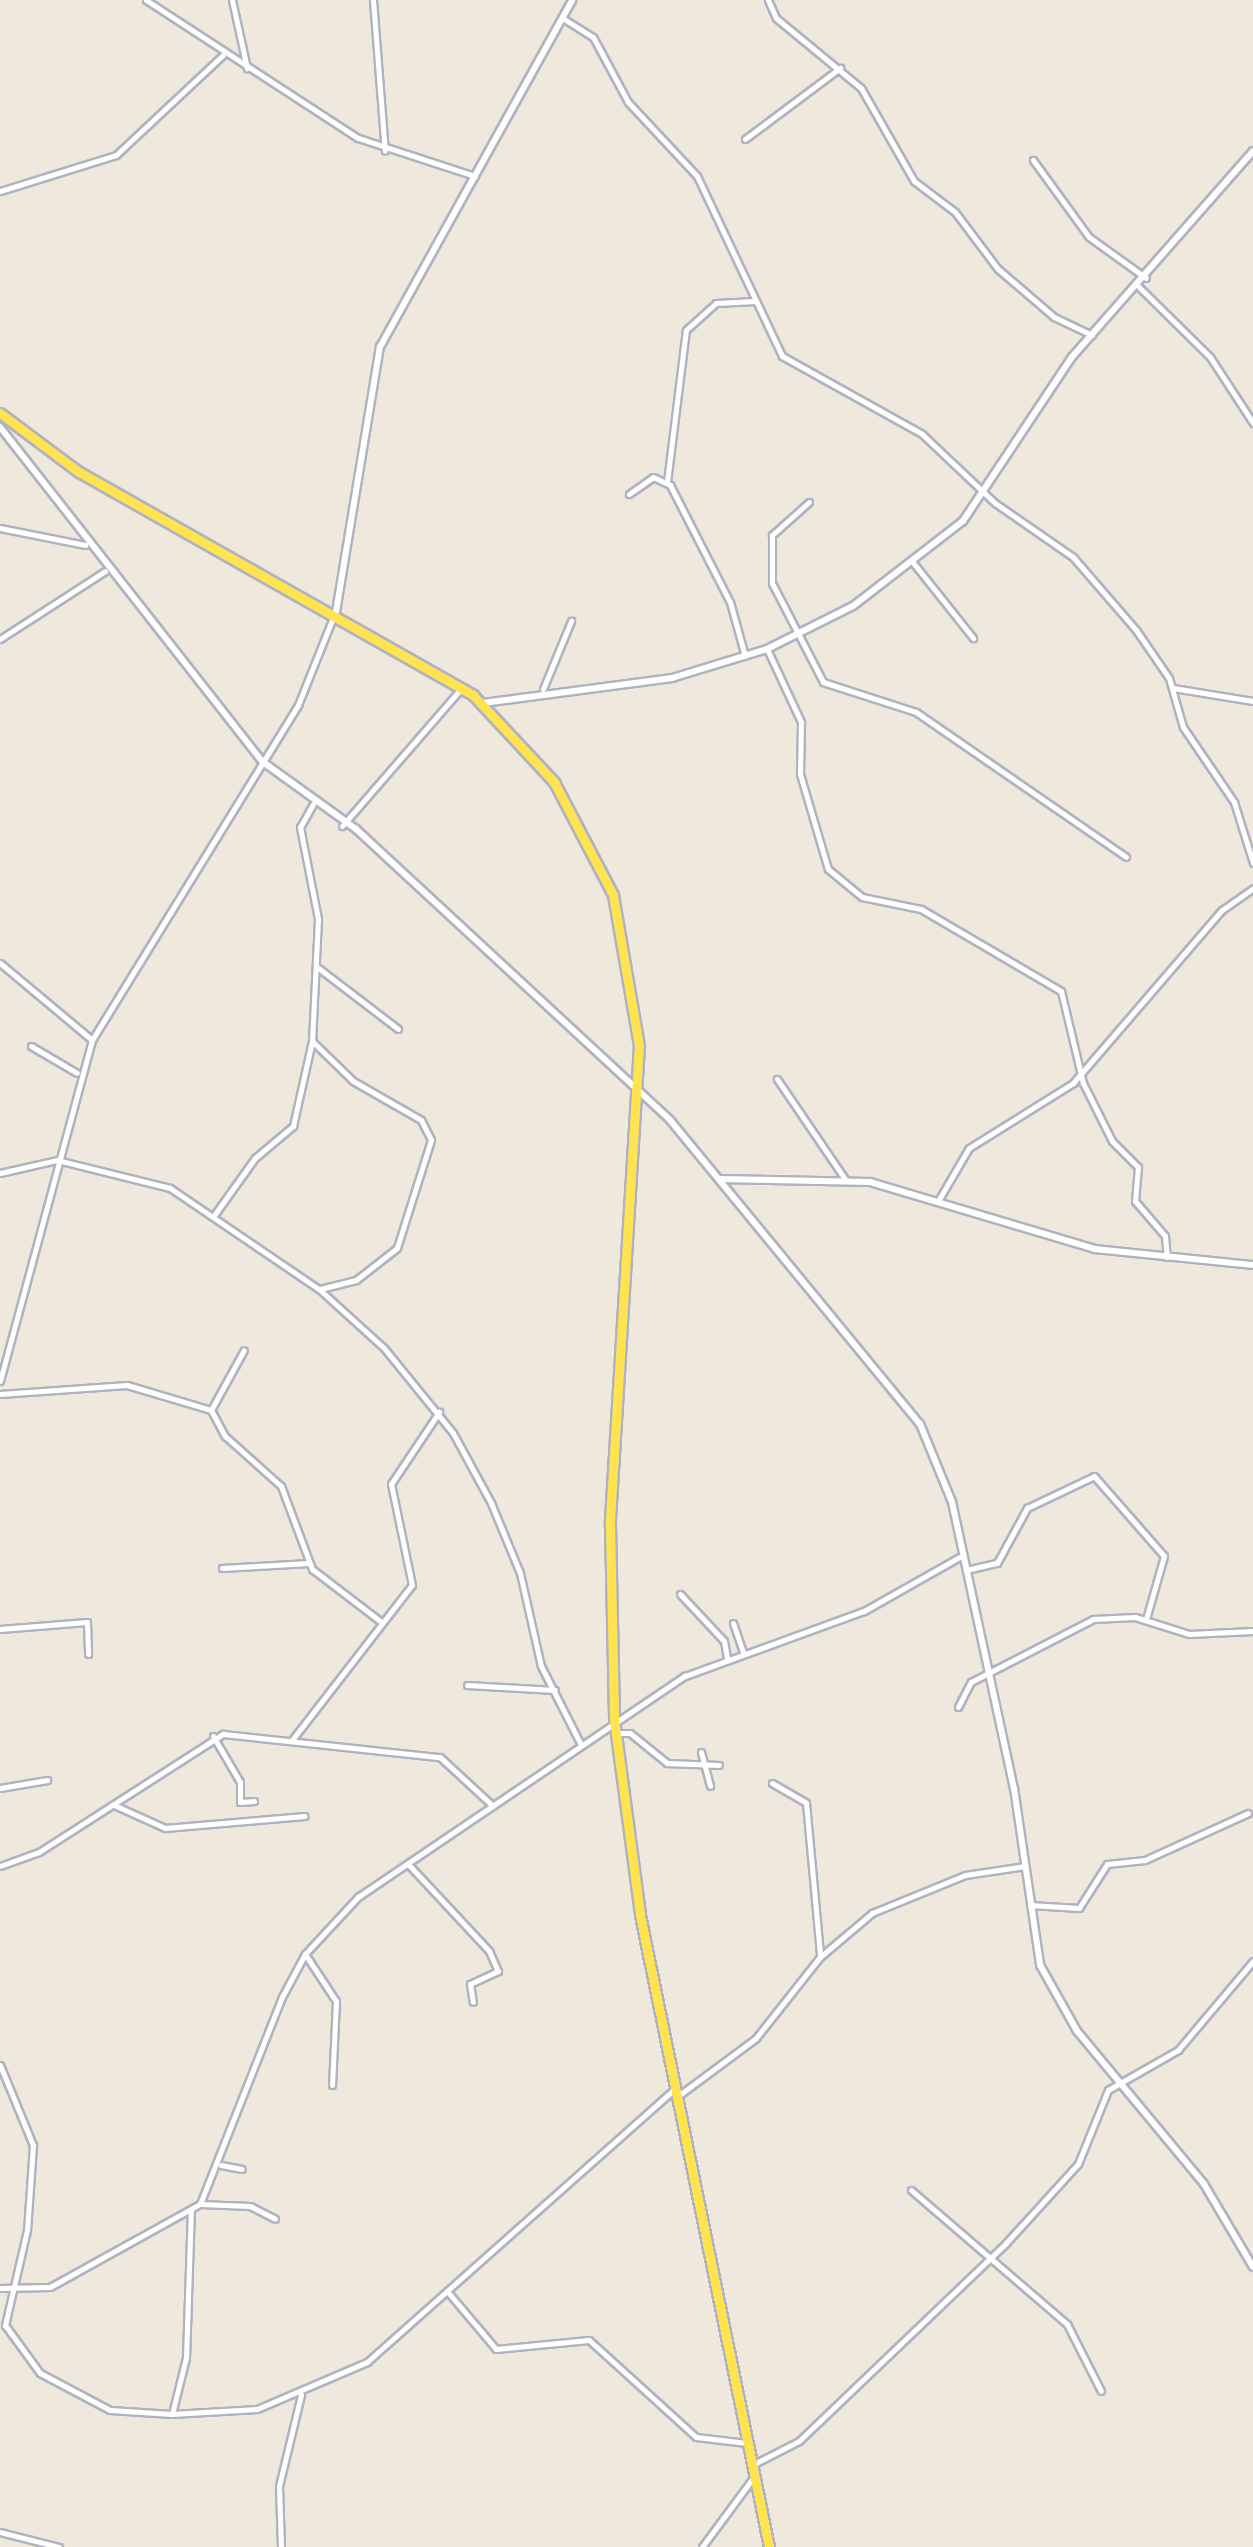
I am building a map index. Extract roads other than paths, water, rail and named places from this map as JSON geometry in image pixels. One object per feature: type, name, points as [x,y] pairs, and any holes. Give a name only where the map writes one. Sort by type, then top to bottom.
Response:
[{"type":"main road","points":[[0,412],[79,472],[336,612],[483,703],[554,782],[612,895],[635,987],[636,1096],[610,1525],[614,1719],[630,1862],[769,2547]]},
{"type":"street","points":[[146,0],[223,55],[386,151],[476,177]]},
{"type":"street","points":[[232,0],[248,68]]},
{"type":"street","points":[[374,0],[386,151]]},
{"type":"street","points":[[0,1381],[77,1074],[92,1040],[298,705],[336,612],[380,346],[572,0]]},
{"type":"street","points":[[768,0],[776,18],[840,68],[880,111],[914,181],[1054,317],[1092,335]]},
{"type":"street","points":[[564,19],[594,37],[628,102],[697,176],[782,356],[922,434],[986,493],[1073,557],[1173,688],[1182,727],[1234,802],[1253,863]]},
{"type":"street","points":[[0,190],[116,155],[223,55]]},
{"type":"street","points":[[745,140],[840,68]]},
{"type":"street","points":[[483,703],[543,688],[641,684],[745,656],[831,621],[911,560],[986,493],[1092,335],[1139,287],[1251,157]]},
{"type":"street","points":[[1033,160],[1090,237],[1146,278]]},
{"type":"street","points":[[1139,287],[1210,357],[1253,423]]},
{"type":"street","points":[[745,656],[730,602],[668,482],[686,330],[716,303],[754,302]]},
{"type":"street","points":[[0,427],[105,572],[263,762],[342,826],[636,1096],[720,1179],[920,1424],[940,1459],[963,1555],[1049,1988],[1120,2082],[1196,2172],[1253,2268]]},
{"type":"street","points":[[629,494],[654,477],[668,482]]},
{"type":"street","points":[[809,502],[771,542],[774,598],[823,682],[916,712],[1126,857]]},
{"type":"street","points":[[0,528],[84,545]]},
{"type":"street","points":[[911,560],[973,638]]},
{"type":"street","points":[[0,639],[105,572]]},
{"type":"street","points":[[543,688],[572,621]]},
{"type":"street","points":[[766,649],[801,722],[800,774],[835,878],[862,897],[921,908],[1053,983],[1066,999],[1082,1074],[1112,1141],[1138,1167],[1135,1201],[1162,1231],[1167,1257]]},
{"type":"street","points":[[342,826],[462,688]]},
{"type":"street","points":[[1173,688],[1253,700]]},
{"type":"street","points":[[214,1214],[255,1158],[293,1126],[312,1041],[317,908],[300,827],[313,804]]},
{"type":"street","points":[[938,1201],[969,1148],[1082,1074],[1222,910],[1253,888]]},
{"type":"street","points":[[0,963],[13,964],[92,1040]]},
{"type":"street","points":[[316,964],[398,1029]]},
{"type":"street","points":[[312,1041],[353,1082],[421,1120],[431,1140],[397,1248],[356,1280],[320,1290]]},
{"type":"street","points":[[31,1046],[77,1074]]},
{"type":"street","points":[[777,1078],[845,1180]]},
{"type":"street","points":[[0,1173],[57,1160],[141,1176],[214,1214],[320,1290],[439,1412],[511,1547],[554,1690],[580,1743]]},
{"type":"street","points":[[720,1179],[845,1180],[938,1201],[1095,1249],[1253,1265]]},
{"type":"street","points":[[211,1410],[244,1350]]},
{"type":"street","points":[[0,1394],[126,1385],[211,1410],[224,1436],[281,1486],[309,1563],[380,1622]]},
{"type":"street","points":[[292,1740],[414,1574],[394,1474],[439,1412]]},
{"type":"street","points":[[966,1570],[997,1564],[1027,1508],[1094,1476],[1164,1556],[1146,1619]]},
{"type":"street","points":[[0,2288],[15,2284],[50,2286],[200,2204],[221,2165],[246,2078],[306,1954],[358,1897],[614,1719],[727,1658],[873,1607],[963,1555]]},
{"type":"street","points":[[222,1568],[309,1563]]},
{"type":"street","points":[[680,1594],[724,1641],[727,1658]]},
{"type":"street","points":[[958,1707],[967,1686],[1070,1626],[1146,1619],[1189,1634],[1253,1631]]},
{"type":"street","points":[[0,1629],[87,1622],[88,1654]]},
{"type":"street","points":[[732,1624],[743,1652]]},
{"type":"street","points":[[467,1685],[554,1690]]},
{"type":"street","points":[[616,1733],[630,1733],[667,1763],[706,1768],[720,1765]]},
{"type":"street","points":[[214,1736],[240,1782],[240,1802],[254,1802]]},
{"type":"street","points":[[0,1866],[114,1804],[214,1736],[292,1740],[440,1757],[493,1806]]},
{"type":"street","points":[[701,1752],[710,1786]]},
{"type":"street","points":[[0,1788],[47,1780]]},
{"type":"street","points":[[772,1783],[806,1804],[820,1957]]},
{"type":"street","points":[[114,1804],[165,1828],[304,1816]]},
{"type":"street","points":[[1030,1905],[1079,1908],[1108,1864],[1145,1860],[1248,1813]]},
{"type":"street","points":[[408,1864],[489,1951],[498,1971],[470,1984],[472,2002]]},
{"type":"street","points":[[0,2065],[33,2145],[15,2284],[5,2325],[40,2373],[110,2410],[172,2414],[302,2395],[367,2362],[677,2091],[774,2020],[820,1957],[889,1904],[964,1875],[1025,1866]]},
{"type":"street","points":[[306,1954],[336,2001],[332,2085]]},
{"type":"street","points":[[702,2547],[754,2470],[799,2441],[1070,2177],[1120,2082],[1178,2050],[1253,1961]]},
{"type":"street","points":[[221,2165],[242,2169]]},
{"type":"street","points":[[911,2190],[994,2254],[1067,2324],[1102,2391]]},
{"type":"street","points":[[200,2204],[250,2206],[275,2219]]},
{"type":"street","points":[[172,2414],[197,2234],[191,2211]]},
{"type":"street","points":[[447,2291],[496,2349],[590,2340],[696,2437],[747,2444]]},
{"type":"street","points":[[281,2547],[280,2486],[302,2395]]},
{"type":"street","points":[[0,2532],[60,2547]]}]
